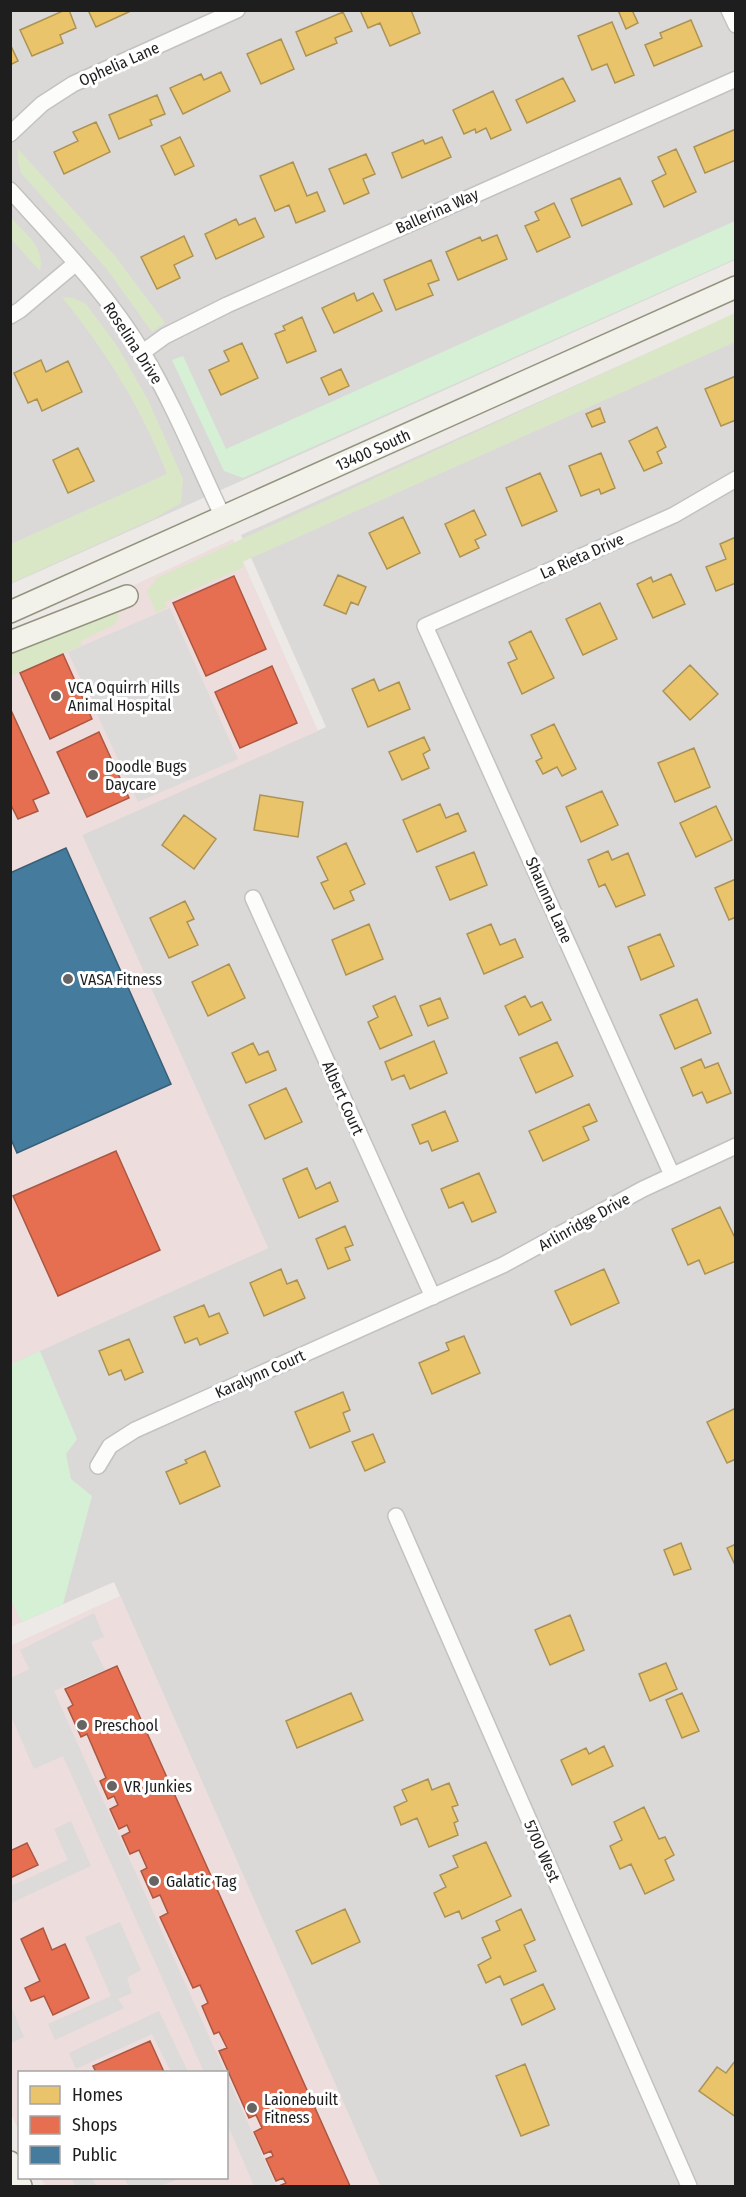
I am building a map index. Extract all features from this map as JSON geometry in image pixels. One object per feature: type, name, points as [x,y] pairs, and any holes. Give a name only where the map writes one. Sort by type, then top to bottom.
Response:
[{"type":"main road","name":"13400 South","points":[[10,612],[735,287]]},
{"type":"main road","points":[[10,642],[127,596]]},
{"type":"main road","points":[[10,2162],[21,2187]]},
{"type":"street","name":"Ophelia Lane","points":[[10,134],[42,104],[74,84],[237,10]]},
{"type":"street","points":[[729,10],[735,25]]},
{"type":"street","name":"Ballerina Way","points":[[142,352],[165,336],[227,304],[735,79]]},
{"type":"street","name":"Roselina Drive","points":[[10,190],[76,263],[110,305],[142,352],[173,408],[222,517]]},
{"type":"street","points":[[10,316],[76,263]]},
{"type":"street","name":"La Rieta Drive","points":[[425,626],[674,515],[735,479]]},
{"type":"street","name":"Shaunna Lane","points":[[425,626],[672,1175]]},
{"type":"street","name":"Albert Court","points":[[253,898],[433,1297]]},
{"type":"street","name":"Arlinridge Drive","points":[[433,1297],[531,1252],[616,1203],[735,1146]]},
{"type":"street","name":"Karalynn Court","points":[[98,1466],[110,1446],[135,1430],[433,1297]]},
{"type":"street","name":"5700 West","points":[[396,1516],[688,2187]]},
{"type":"shaded area","points":[[10,11],[735,11],[735,260],[11,584]]},
{"type":"shaded area","points":[[735,314],[735,2186],[380,2186],[114,1582],[22,1622],[10,1598],[10,1364],[268,1248],[82,835],[326,727],[241,535]]},
{"type":"shaded area","points":[[233,539],[318,731],[82,835],[268,1248],[11,1364],[10,643]]},
{"type":"shaded area","points":[[170,608],[238,759],[138,802],[68,652]]},
{"type":"shaded area","points":[[120,1596],[380,2186],[45,2186],[42,2179],[228,2179],[228,2071],[18,2071],[18,2129],[10,2111],[10,1646]]},
{"type":"shaded area","points":[[10,1598],[22,1622],[11,1627],[10,1627]]},
{"type":"shaded area","points":[[94,1613],[104,1637],[91,1642],[105,1670],[54,1691],[225,2071],[204,2071],[63,1756],[34,1769],[11,1716],[11,1678],[29,1669],[20,1650]]},
{"type":"shaded area","points":[[71,1821],[91,1866],[11,1903],[11,1886],[68,1860],[54,1829]]},
{"type":"shaded area","points":[[120,1922],[141,1970],[127,1978],[132,1993],[118,1999],[124,2008],[55,2040],[48,2024],[111,1996],[85,1937]]},
{"type":"shaded area","points":[[11,2006],[24,2037],[10,2043]]},
{"type":"shaded area","points":[[159,2011],[188,2071],[170,2071],[152,2034],[76,2069],[69,2053]]},
{"type":"shaded area","points":[[228,2078],[276,2186],[254,2186],[228,2125]]},
{"type":"shaded area","points":[[72,2179],[92,2179],[96,2186],[75,2186]]},
{"type":"shaded area","points":[[124,2179],[178,2179],[161,2186],[128,2186]]},
{"type":"green space","points":[[18,149],[115,256],[165,323],[152,332],[106,268],[21,173]]},
{"type":"green space","points":[[11,218],[37,248],[41,262],[40,271],[11,239]]},
{"type":"green space","points":[[735,221],[735,259],[243,478],[224,471],[172,360],[183,356],[226,449]]},
{"type":"green space","points":[[62,297],[73,298],[86,304],[117,346],[148,400],[183,479],[181,503],[155,518],[11,583],[11,544],[167,474],[147,427],[122,381]]},
{"type":"green space","points":[[735,313],[735,342],[242,562],[244,567],[165,602],[167,607],[156,613],[147,591],[157,578]]},
{"type":"green space","points":[[113,607],[119,616],[114,625],[81,641],[82,645],[11,676],[10,650]]},
{"type":"green space","points":[[40,1351],[77,1439],[66,1454],[71,1479],[92,1496],[63,1604],[22,1622],[10,1598],[11,1364]]},
{"type":"building: Homes","points":[[69,10],[76,28],[60,35],[63,43],[32,56],[20,30]]},
{"type":"building: Homes","points":[[88,10],[133,10],[96,27]]},
{"type":"building: Homes","points":[[360,10],[411,10],[420,33],[390,46],[380,23],[368,28]]},
{"type":"building: Homes","points":[[618,10],[632,10],[638,23],[626,29]]},
{"type":"building: Homes","points":[[343,12],[352,31],[335,38],[337,43],[306,56],[296,32]]},
{"type":"building: Homes","points":[[691,20],[702,46],[654,66],[645,45],[662,38],[660,33]]},
{"type":"building: Homes","points":[[612,22],[634,75],[615,83],[607,64],[592,70],[578,36]]},
{"type":"building: Homes","points":[[281,39],[294,69],[261,84],[247,54]]},
{"type":"building: Homes","points":[[10,44],[18,61],[10,65]]},
{"type":"building: Homes","points":[[221,72],[230,91],[183,114],[170,88],[201,74],[204,80]]},
{"type":"building: Homes","points":[[563,78],[575,101],[527,123],[516,100]]},
{"type":"building: Homes","points":[[493,91],[511,130],[491,139],[486,128],[476,133],[475,129],[464,134],[453,110]]},
{"type":"building: Homes","points":[[157,95],[165,114],[150,120],[152,125],[119,139],[109,115]]},
{"type":"building: Homes","points":[[96,122],[110,152],[64,174],[54,152],[78,141],[73,132]]},
{"type":"building: Homes","points":[[736,129],[736,160],[705,173],[694,147]]},
{"type":"building: Homes","points":[[180,137],[194,166],[175,175],[161,146]]},
{"type":"building: Homes","points":[[442,137],[451,157],[402,178],[392,153],[423,140],[425,144]]},
{"type":"building: Homes","points":[[676,149],[696,192],[664,207],[652,181],[666,174],[658,157]]},
{"type":"building: Homes","points":[[366,154],[375,174],[363,179],[369,193],[344,204],[329,169]]},
{"type":"building: Homes","points":[[293,162],[307,196],[317,192],[325,211],[296,223],[289,205],[275,211],[260,176]]},
{"type":"building: Homes","points":[[620,178],[632,204],[582,226],[571,199]]},
{"type":"building: Homes","points":[[554,203],[570,237],[537,252],[525,226],[539,220],[535,212]]},
{"type":"building: Homes","points":[[255,218],[264,237],[216,259],[205,234],[236,219],[239,225]]},
{"type":"building: Homes","points":[[497,235],[507,259],[458,280],[446,252],[480,237],[482,241]]},
{"type":"building: Homes","points":[[184,236],[193,256],[174,265],[180,278],[157,289],[141,257]]},
{"type":"building: Homes","points":[[431,260],[439,280],[428,284],[433,295],[396,310],[384,280]]},
{"type":"building: Homes","points":[[354,293],[357,301],[373,293],[382,311],[334,333],[322,308]]},
{"type":"building: Homes","points":[[302,317],[316,351],[287,363],[275,334],[285,330],[283,326]]},
{"type":"building: Homes","points":[[242,343],[258,378],[221,395],[209,370],[229,361],[224,351]]},
{"type":"building: Homes","points":[[41,360],[46,372],[68,361],[82,392],[42,411],[37,399],[28,403],[14,373]]},
{"type":"building: Homes","points":[[341,369],[349,386],[329,395],[321,378]]},
{"type":"building: Homes","points":[[736,376],[736,420],[721,426],[705,389]]},
{"type":"building: Homes","points":[[600,408],[605,422],[592,427],[586,414]]},
{"type":"building: Homes","points":[[657,427],[666,447],[657,452],[662,463],[644,471],[629,441]]},
{"type":"building: Homes","points":[[78,448],[94,481],[68,493],[53,460]]},
{"type":"building: Homes","points":[[601,453],[615,488],[601,494],[599,489],[581,496],[569,466]]},
{"type":"building: Homes","points":[[540,473],[557,511],[522,526],[506,488]]},
{"type":"building: Homes","points":[[474,510],[486,535],[475,540],[479,548],[460,557],[445,524]]},
{"type":"building: Homes","points":[[403,517],[420,553],[387,569],[369,533]]},
{"type":"building: Homes","points":[[736,537],[736,583],[716,591],[706,567],[726,559],[720,544]]},
{"type":"building: Homes","points":[[671,574],[685,604],[653,618],[637,584],[651,577],[653,582]]},
{"type":"building: Homes","points":[[338,575],[366,587],[358,605],[351,602],[346,614],[324,605]]},
{"type":"building: Homes","points":[[600,603],[617,639],[583,655],[566,619]]},
{"type":"building: Homes","points":[[531,631],[554,678],[522,694],[508,663],[517,659],[509,642]]},
{"type":"building: Homes","points":[[690,665],[718,694],[690,720],[663,691]]},
{"type":"building: Homes","points":[[374,679],[379,691],[399,682],[410,709],[368,727],[352,689]]},
{"type":"building: Homes","points":[[554,724],[576,769],[562,776],[557,767],[543,774],[536,761],[542,758],[531,735]]},
{"type":"building: Homes","points":[[424,737],[430,750],[423,754],[429,768],[402,780],[389,752]]},
{"type":"building: Homes","points":[[694,748],[710,787],[675,802],[658,763]]},
{"type":"building: Homes","points":[[602,791],[618,825],[581,842],[566,807]]},
{"type":"building: Homes","points":[[260,795],[303,802],[298,837],[254,830]]},
{"type":"building: Homes","points":[[440,804],[446,818],[458,813],[466,831],[417,852],[403,820]]},
{"type":"building: Homes","points":[[716,806],[732,840],[696,857],[680,823]]},
{"type":"building: Homes","points":[[184,815],[216,839],[194,869],[162,845]]},
{"type":"building: Homes","points":[[346,843],[365,884],[350,891],[354,900],[334,909],[321,883],[328,880],[317,857]]},
{"type":"building: Homes","points":[[608,851],[612,860],[628,853],[645,895],[616,907],[605,884],[599,887],[588,860]]},
{"type":"building: Homes","points":[[474,852],[487,885],[450,900],[436,867]]},
{"type":"building: Homes","points":[[736,879],[736,917],[729,920],[715,888]]},
{"type":"building: Homes","points":[[185,901],[194,919],[187,922],[198,945],[169,958],[150,918]]},
{"type":"building: Homes","points":[[369,924],[383,959],[346,975],[332,940]]},
{"type":"building: Homes","points":[[491,924],[500,945],[515,939],[523,957],[484,974],[467,934]]},
{"type":"building: Homes","points":[[660,934],[674,966],[641,980],[628,947]]},
{"type":"building: Homes","points":[[229,964],[245,998],[208,1016],[192,982]]},
{"type":"building: Homes","points":[[395,996],[412,1035],[380,1049],[368,1022],[378,1017],[373,1006]]},
{"type":"building: Homes","points":[[525,996],[531,1007],[542,1002],[551,1020],[519,1035],[505,1006]]},
{"type":"building: Homes","points":[[440,998],[448,1018],[428,1026],[420,1006]]},
{"type":"building: Homes","points":[[697,999],[711,1033],[675,1049],[660,1015]]},
{"type":"building: Homes","points":[[434,1041],[447,1073],[410,1089],[404,1075],[392,1080],[385,1062]]},
{"type":"building: Homes","points":[[557,1042],[573,1076],[536,1093],[520,1058]]},
{"type":"building: Homes","points":[[253,1043],[259,1055],[268,1051],[276,1070],[246,1083],[232,1053]]},
{"type":"building: Homes","points":[[701,1059],[705,1068],[718,1063],[731,1093],[707,1103],[702,1092],[693,1096],[681,1068]]},
{"type":"building: Homes","points":[[286,1088],[302,1122],[265,1139],[249,1105]]},
{"type":"building: Homes","points":[[589,1104],[597,1121],[583,1127],[589,1140],[543,1161],[529,1131]]},
{"type":"building: Homes","points":[[445,1111],[458,1141],[432,1151],[428,1141],[420,1144],[412,1125]]},
{"type":"building: Homes","points":[[307,1168],[316,1189],[330,1182],[338,1201],[299,1218],[283,1179]]},
{"type":"building: Homes","points":[[479,1173],[496,1212],[472,1222],[463,1202],[449,1208],[441,1189]]},
{"type":"building: Homes","points":[[720,1207],[736,1240],[736,1261],[705,1274],[699,1260],[688,1265],[672,1229]]},
{"type":"building: Homes","points":[[345,1226],[353,1245],[345,1248],[350,1260],[328,1269],[316,1239]]},
{"type":"building: Homes","points":[[281,1269],[287,1284],[297,1280],[305,1298],[264,1316],[250,1283]]},
{"type":"building: Homes","points":[[604,1269],[619,1303],[571,1325],[555,1291]]},
{"type":"building: Homes","points":[[204,1305],[209,1317],[219,1313],[228,1333],[200,1345],[197,1338],[185,1343],[174,1317]]},
{"type":"building: Homes","points":[[464,1336],[480,1373],[432,1394],[419,1363],[449,1350],[446,1343]]},
{"type":"building: Homes","points":[[129,1339],[143,1372],[125,1380],[121,1370],[109,1375],[99,1351]]},
{"type":"building: Homes","points":[[343,1392],[350,1410],[343,1413],[350,1431],[310,1448],[295,1412]]},
{"type":"building: Homes","points":[[736,1408],[736,1459],[727,1463],[707,1422]]},
{"type":"building: Homes","points":[[373,1434],[385,1462],[365,1471],[352,1442]]},
{"type":"building: Homes","points":[[205,1451],[220,1486],[180,1504],[166,1472],[187,1463],[185,1460]]},
{"type":"building: Homes","points":[[681,1543],[691,1569],[674,1575],[664,1550]]},
{"type":"building: Homes","points":[[736,1544],[736,1567],[727,1548]]},
{"type":"building: Homes","points":[[570,1615],[584,1650],[550,1665],[535,1630]]},
{"type":"building: Homes","points":[[666,1663],[677,1689],[650,1701],[639,1674]]},
{"type":"building: Homes","points":[[351,1693],[363,1720],[297,1748],[286,1721]]},
{"type":"building: Homes","points":[[682,1693],[699,1731],[682,1738],[666,1700]]},
{"type":"building: Homes","points":[[604,1746],[613,1766],[572,1785],[561,1760],[586,1748],[589,1754]]},
{"type":"building: Homes","points":[[428,1779],[432,1790],[449,1783],[458,1805],[452,1807],[458,1821],[454,1823],[458,1835],[429,1847],[417,1818],[401,1825],[394,1807],[407,1801],[402,1790]]},
{"type":"building: Homes","points":[[644,1807],[659,1839],[665,1837],[674,1855],[665,1860],[674,1880],[645,1894],[631,1864],[620,1869],[610,1846],[622,1840],[614,1822]]},
{"type":"building: Homes","points":[[486,1842],[511,1896],[462,1919],[459,1911],[445,1917],[434,1893],[446,1887],[440,1875],[458,1867],[453,1856]]},
{"type":"building: Homes","points":[[345,1909],[360,1942],[312,1964],[296,1931]]},
{"type":"building: Homes","points":[[521,1909],[535,1940],[524,1945],[536,1971],[504,1985],[500,1976],[486,1983],[478,1965],[491,1958],[482,1938],[500,1930],[496,1921]]},
{"type":"building: Homes","points":[[543,1984],[555,2009],[522,2025],[511,1999]]},
{"type":"building: Homes","points":[[735,2061],[736,2117],[699,2091],[717,2067],[726,2073]]},
{"type":"building: Homes","points":[[525,2064],[549,2125],[521,2136],[496,2076]]},
{"type":"building: Shops","points":[[234,576],[266,649],[206,676],[173,603]]},
{"type":"building: Shops","name":"VCA Oquirrh Hills Animal Hospital","points":[[63,654],[92,719],[50,739],[20,673]]},
{"type":"building: Shops","points":[[272,666],[297,723],[240,748],[215,692]]},
{"type":"building: Shops","points":[[10,708],[49,793],[33,800],[38,811],[18,819],[10,803]]},
{"type":"building: Shops","name":"Doodle Bugs Daycare","points":[[99,732],[129,798],[87,817],[57,752]]},
{"type":"building: Shops","points":[[116,1151],[160,1250],[58,1296],[13,1196]]},
{"type":"building: Shops","points":[[117,1666],[350,2186],[279,2186],[286,2183],[283,2178],[276,2181],[266,2159],[273,2156],[271,2151],[264,2154],[254,2132],[262,2128],[256,2115],[249,2118],[219,2051],[227,2048],[219,2032],[214,2034],[202,2006],[208,2003],[200,1985],[193,1988],[160,1917],[168,1913],[160,1895],[153,1898],[141,1871],[147,1868],[139,1850],[130,1854],[122,1836],[130,1832],[127,1825],[119,1829],[110,1809],[118,1805],[114,1796],[108,1799],[100,1781],[106,1778],[87,1734],[81,1737],[68,1708],[73,1705],[65,1689]]},
{"type":"building: Shops","points":[[27,1843],[38,1865],[10,1878],[10,1851]]},
{"type":"building: Shops","points":[[43,1928],[52,1950],[65,1944],[89,1998],[53,2015],[44,1996],[31,2001],[25,1988],[40,1981],[21,1939]]},
{"type":"building: Shops","points":[[150,2041],[164,2071],[96,2071],[93,2066]]},
{"type":"building: Public","name":"VASA Fitness","points":[[66,848],[171,1084],[17,1153],[10,1137],[10,873]]},
{"type":"place","name":"VCA Oquirrh Hills Animal Hospital","points":[[56,696]]},
{"type":"place","name":"Doodle Bugs Daycare","points":[[93,775]]},
{"type":"place","name":"VASA Fitness","points":[[68,979]]},
{"type":"place","name":"Preschool","points":[[82,1725]]},
{"type":"place","name":"VR Junkies","points":[[112,1786]]},
{"type":"place","name":"Galatic Tag","points":[[154,1881]]},
{"type":"place","name":"Laionebuilt Fitness","points":[[252,2108]]}]
